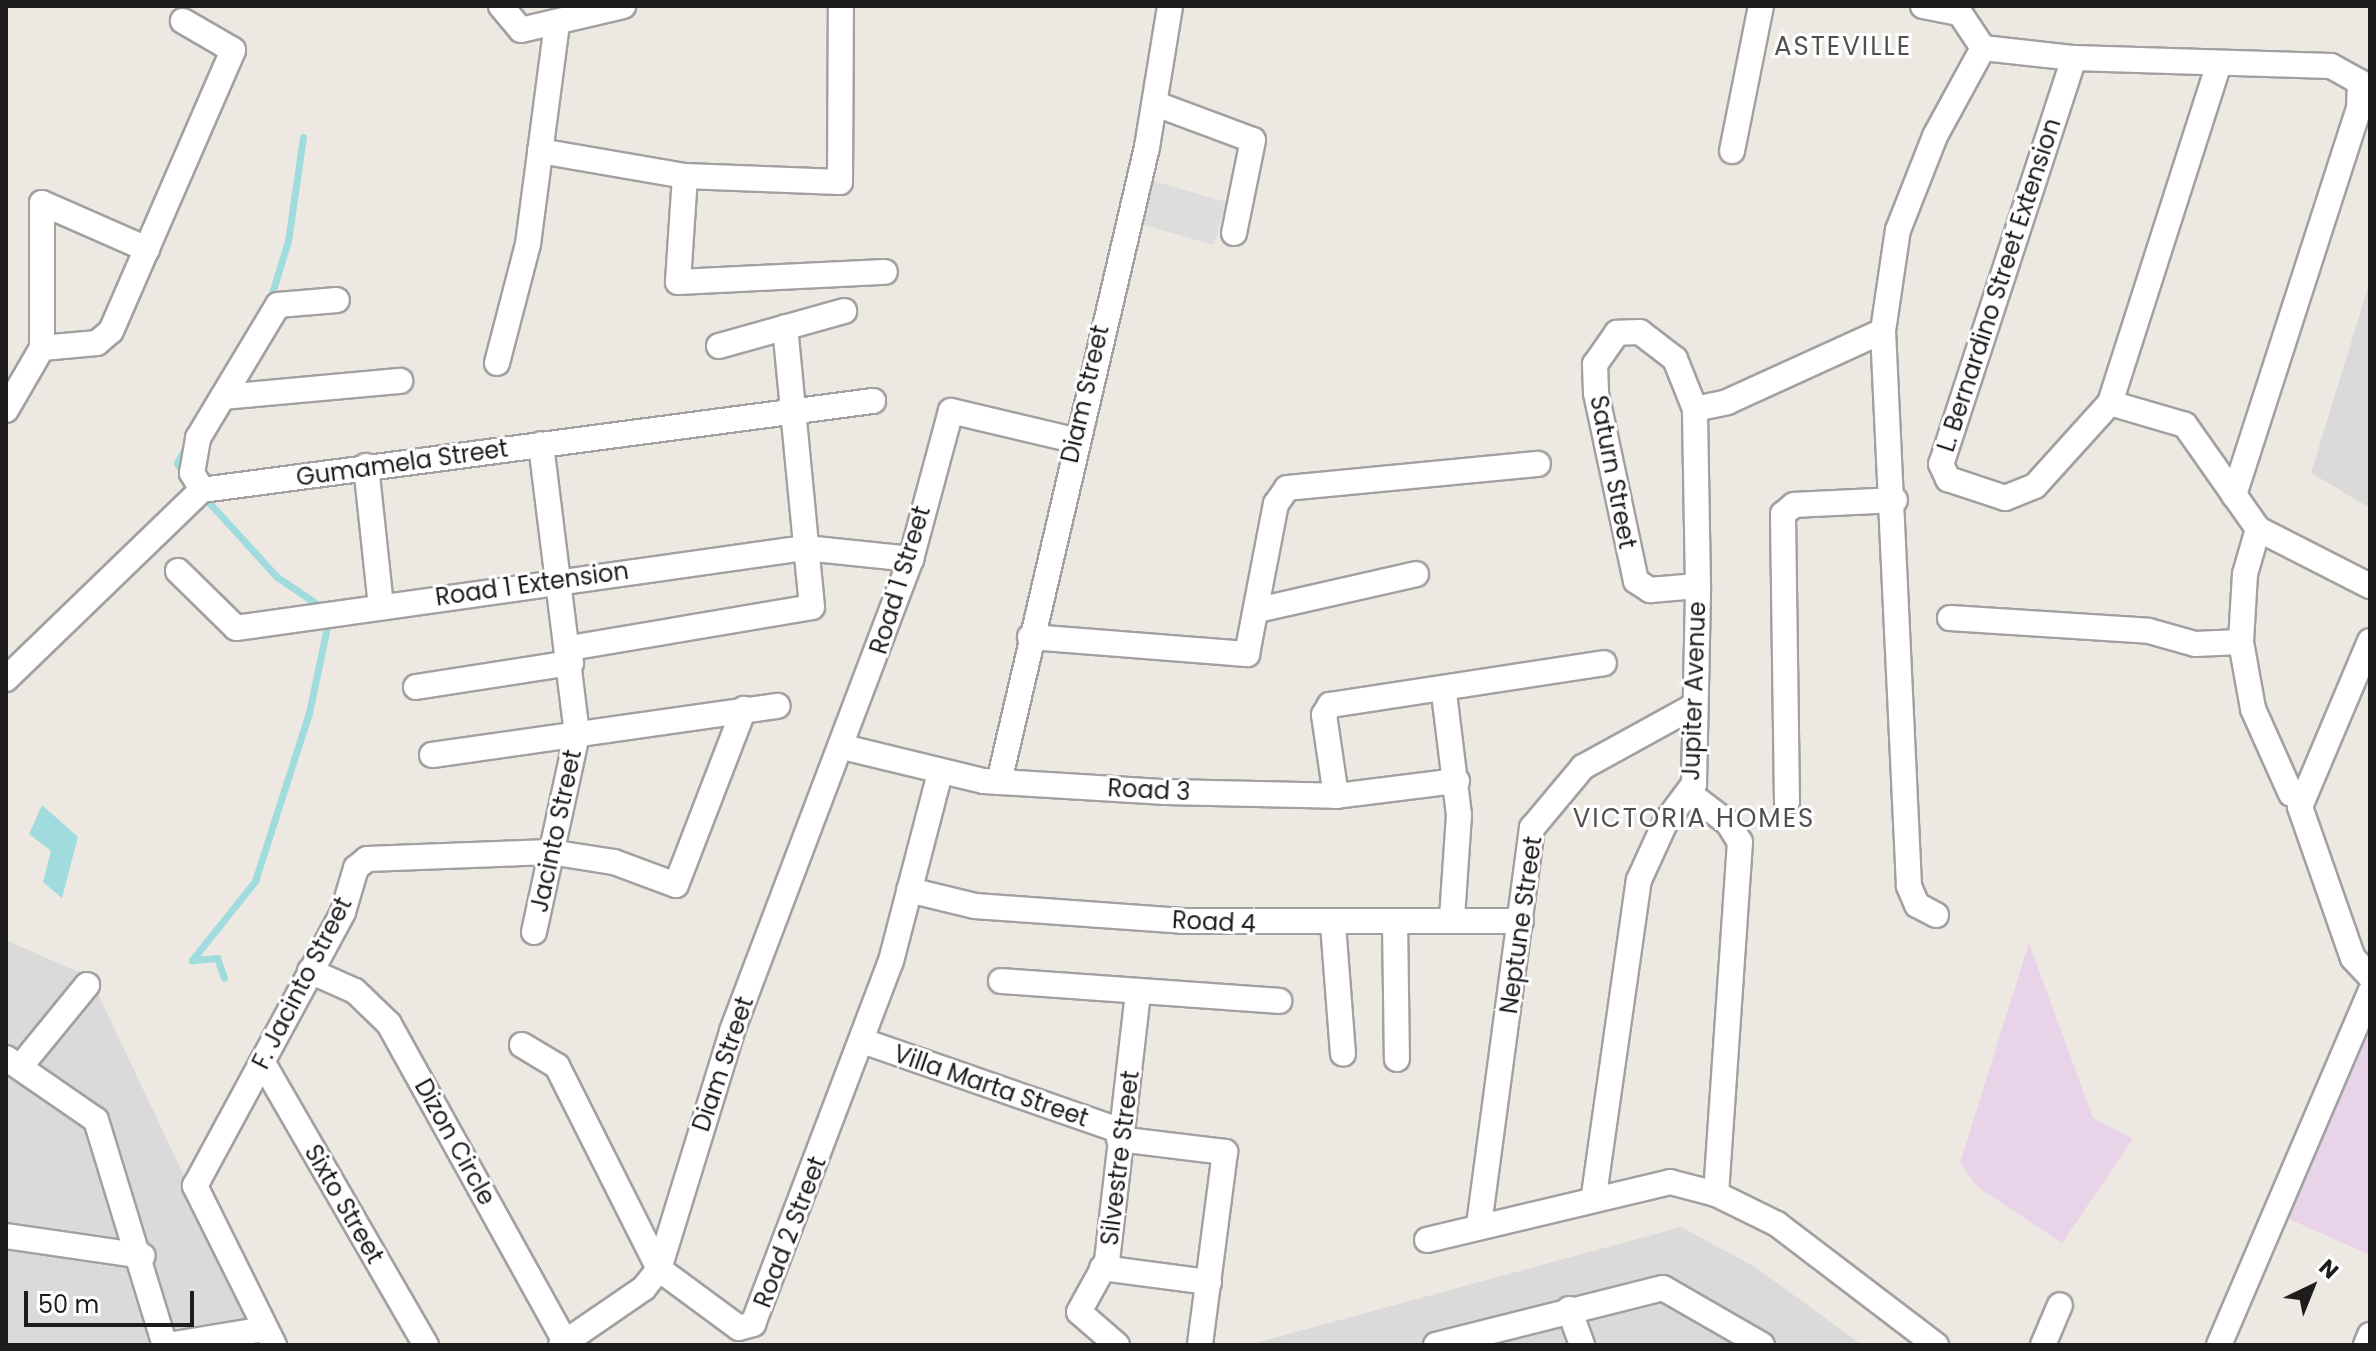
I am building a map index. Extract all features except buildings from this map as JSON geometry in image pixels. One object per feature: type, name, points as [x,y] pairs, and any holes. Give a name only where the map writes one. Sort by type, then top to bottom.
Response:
[{"type":"street","points":[[501,6],[521,30],[557,24],[623,6]]},
{"type":"street","points":[[540,151],[685,176],[840,182],[841,6]]},
{"type":"street","name":"Diam Street","points":[[999,782],[1074,440],[1156,104],[1170,6]]},
{"type":"street","points":[[1732,151],[1761,6]]},
{"type":"street","points":[[1923,6],[1956,9],[1983,48],[2074,58],[2331,66],[2360,82],[2359,108],[2234,495]]},
{"type":"street","points":[[42,348],[103,340],[147,249],[233,50],[183,21]]},
{"type":"street","points":[[497,363],[528,244],[557,24]]},
{"type":"street","points":[[1936,915],[1917,905],[1909,886],[1895,500],[1881,385],[1883,331],[1898,230],[1935,136],[1983,48]]},
{"type":"street","name":"L. Bernardino Street Extension","points":[[2074,58],[1943,472],[2005,498],[2024,496],[2110,403],[2219,64]]},
{"type":"street","points":[[1156,104],[1253,140],[1234,233]]},
{"type":"street","points":[[685,176],[678,282],[885,272]]},
{"type":"street","points":[[6,410],[42,348],[42,203],[147,249]]},
{"type":"street","points":[[6,679],[202,490],[192,473],[194,451],[278,305],[337,300]]},
{"type":"street","points":[[719,346],[844,311]]},
{"type":"street","points":[[416,687],[806,612],[814,600],[805,548],[785,327]]},
{"type":"street","points":[[1695,409],[1727,402],[1883,331]]},
{"type":"street","name":"Saturn Street","points":[[1695,409],[1675,359],[1640,332],[1617,333],[1604,344],[1595,364],[1601,431],[1636,581],[1650,590],[1698,586]]},
{"type":"street","points":[[223,397],[400,381]]},
{"type":"street","name":"Gumamela Street","points":[[202,490],[792,406],[873,401]]},
{"type":"street","points":[[2110,403],[2185,425],[2258,529],[2370,586]]},
{"type":"street","name":"Jupiter Avenue","points":[[1594,1195],[1639,880],[1665,823],[1690,794],[1698,586],[1695,409]]},
{"type":"street","name":"Road 1 Street","points":[[843,747],[911,559],[951,411],[1074,440]]},
{"type":"street","name":"Jacinto Street","points":[[534,932],[577,734],[570,656],[541,444]]},
{"type":"street","points":[[1030,637],[1238,656],[1253,645],[1276,504],[1287,488],[1538,464]]},
{"type":"street","points":[[366,466],[381,606]]},
{"type":"street","points":[[1787,802],[1783,514],[1794,505],[1895,500]]},
{"type":"street","points":[[2258,529],[2245,574],[2241,642],[2253,709],[2291,794]]},
{"type":"street","name":"Road 1 Extension","points":[[178,571],[236,628],[558,579],[805,548],[911,559]]},
{"type":"street","points":[[1258,610],[1416,574]]},
{"type":"street","points":[[1950,618],[2149,631],[2195,644],[2241,642]]},
{"type":"street","points":[[2370,641],[2300,807],[2353,958],[2370,976]]},
{"type":"street","points":[[1336,796],[1326,709],[1444,693],[1604,663]]},
{"type":"street","points":[[1444,693],[1457,781],[1452,918]]},
{"type":"street","points":[[432,755],[778,706]]},
{"type":"street","name":"Neptune Street","points":[[1479,1225],[1521,921],[1526,846],[1560,789],[1611,747],[1692,707]]},
{"type":"street","name":"F. Jacinto Street","points":[[270,1337],[195,1186],[263,1063],[367,859],[550,852],[614,862],[676,885],[744,709]]},
{"type":"street","name":"Diam Street","points":[[565,1344],[637,1294],[659,1269],[732,1031],[843,747]]},
{"type":"street","name":"Road 3","points":[[843,747],[940,773],[999,782],[1336,796],[1457,781]]},
{"type":"street","name":"Road 2 Street","points":[[522,1045],[557,1066],[659,1269],[741,1337],[760,1312],[863,1041],[909,890],[940,773]]},
{"type":"street","points":[[1690,794],[1728,823],[1740,842],[1716,1194]]},
{"type":"street","name":"Road 4","points":[[909,890],[975,906],[1059,914],[1333,924],[1452,918],[1521,921]]},
{"type":"street","points":[[1395,921],[1397,1059]]},
{"type":"street","points":[[1333,924],[1343,1054]]},
{"type":"street","name":"Dizon Circle","points":[[310,971],[355,991],[389,1024],[565,1344]]},
{"type":"street","points":[[1001,981],[1279,1001]]},
{"type":"street","points":[[87,985],[13,1062],[96,1120],[143,1256],[166,1345],[270,1337]]},
{"type":"street","points":[[2219,1345],[2370,992]]},
{"type":"street","name":"Silvestre Street","points":[[1117,1345],[1079,1312],[1102,1268],[1138,993]]},
{"type":"street","name":"Villa Marta Street","points":[[863,1041],[1119,1134],[1225,1152],[1209,1282]]},
{"type":"street","name":"Sixto Street","points":[[263,1063],[426,1345]]},
{"type":"street","points":[[1427,1240],[1594,1195],[1670,1182],[1716,1194],[1823,1253],[1936,1345]]},
{"type":"street","points":[[6,1236],[143,1256]]},
{"type":"street","points":[[1102,1268],[1209,1282],[1200,1345]]},
{"type":"street","points":[[1451,1343],[1569,1309],[1663,1288],[1762,1345]]},
{"type":"street","points":[[2043,1345],[2060,1305]]},
{"type":"street","points":[[1569,1309],[1582,1345]]},
{"type":"street","points":[[2366,1345],[2370,1335]]},
{"type":"shaded area","points":[[1150,180],[1226,202],[1214,245],[1137,223]]},
{"type":"shaded area","points":[[2370,281],[2370,508],[2311,473]]},
{"type":"shaded area","points":[[6,940],[85,975],[98,994],[264,1345],[6,1345]]},
{"type":"shaded area","points":[[2029,943],[2093,1118],[2133,1139],[2062,1243],[1978,1187],[1960,1163]]},
{"type":"shaded area","points":[[2370,1019],[2370,1255],[2287,1218]]},
{"type":"shaded area","points":[[1681,1227],[1755,1267],[1862,1345],[1248,1345]]},
{"type":"water","points":[[42,805],[78,837],[62,898],[43,882],[51,851],[29,834]]},
{"type":"waterway","points":[[269,303],[288,241],[303,137]]},
{"type":"waterway","points":[[185,476],[177,463],[187,445]]},
{"type":"waterway","points":[[205,498],[277,577],[320,606]]},
{"type":"waterway","points":[[224,978],[217,958],[192,960],[255,881],[309,713],[328,622]]},
{"type":"district","name":"ASTEVILLE","points":[[1843,47]]},
{"type":"district","name":"VICTORIA HOMES","points":[[1694,819]]}]
